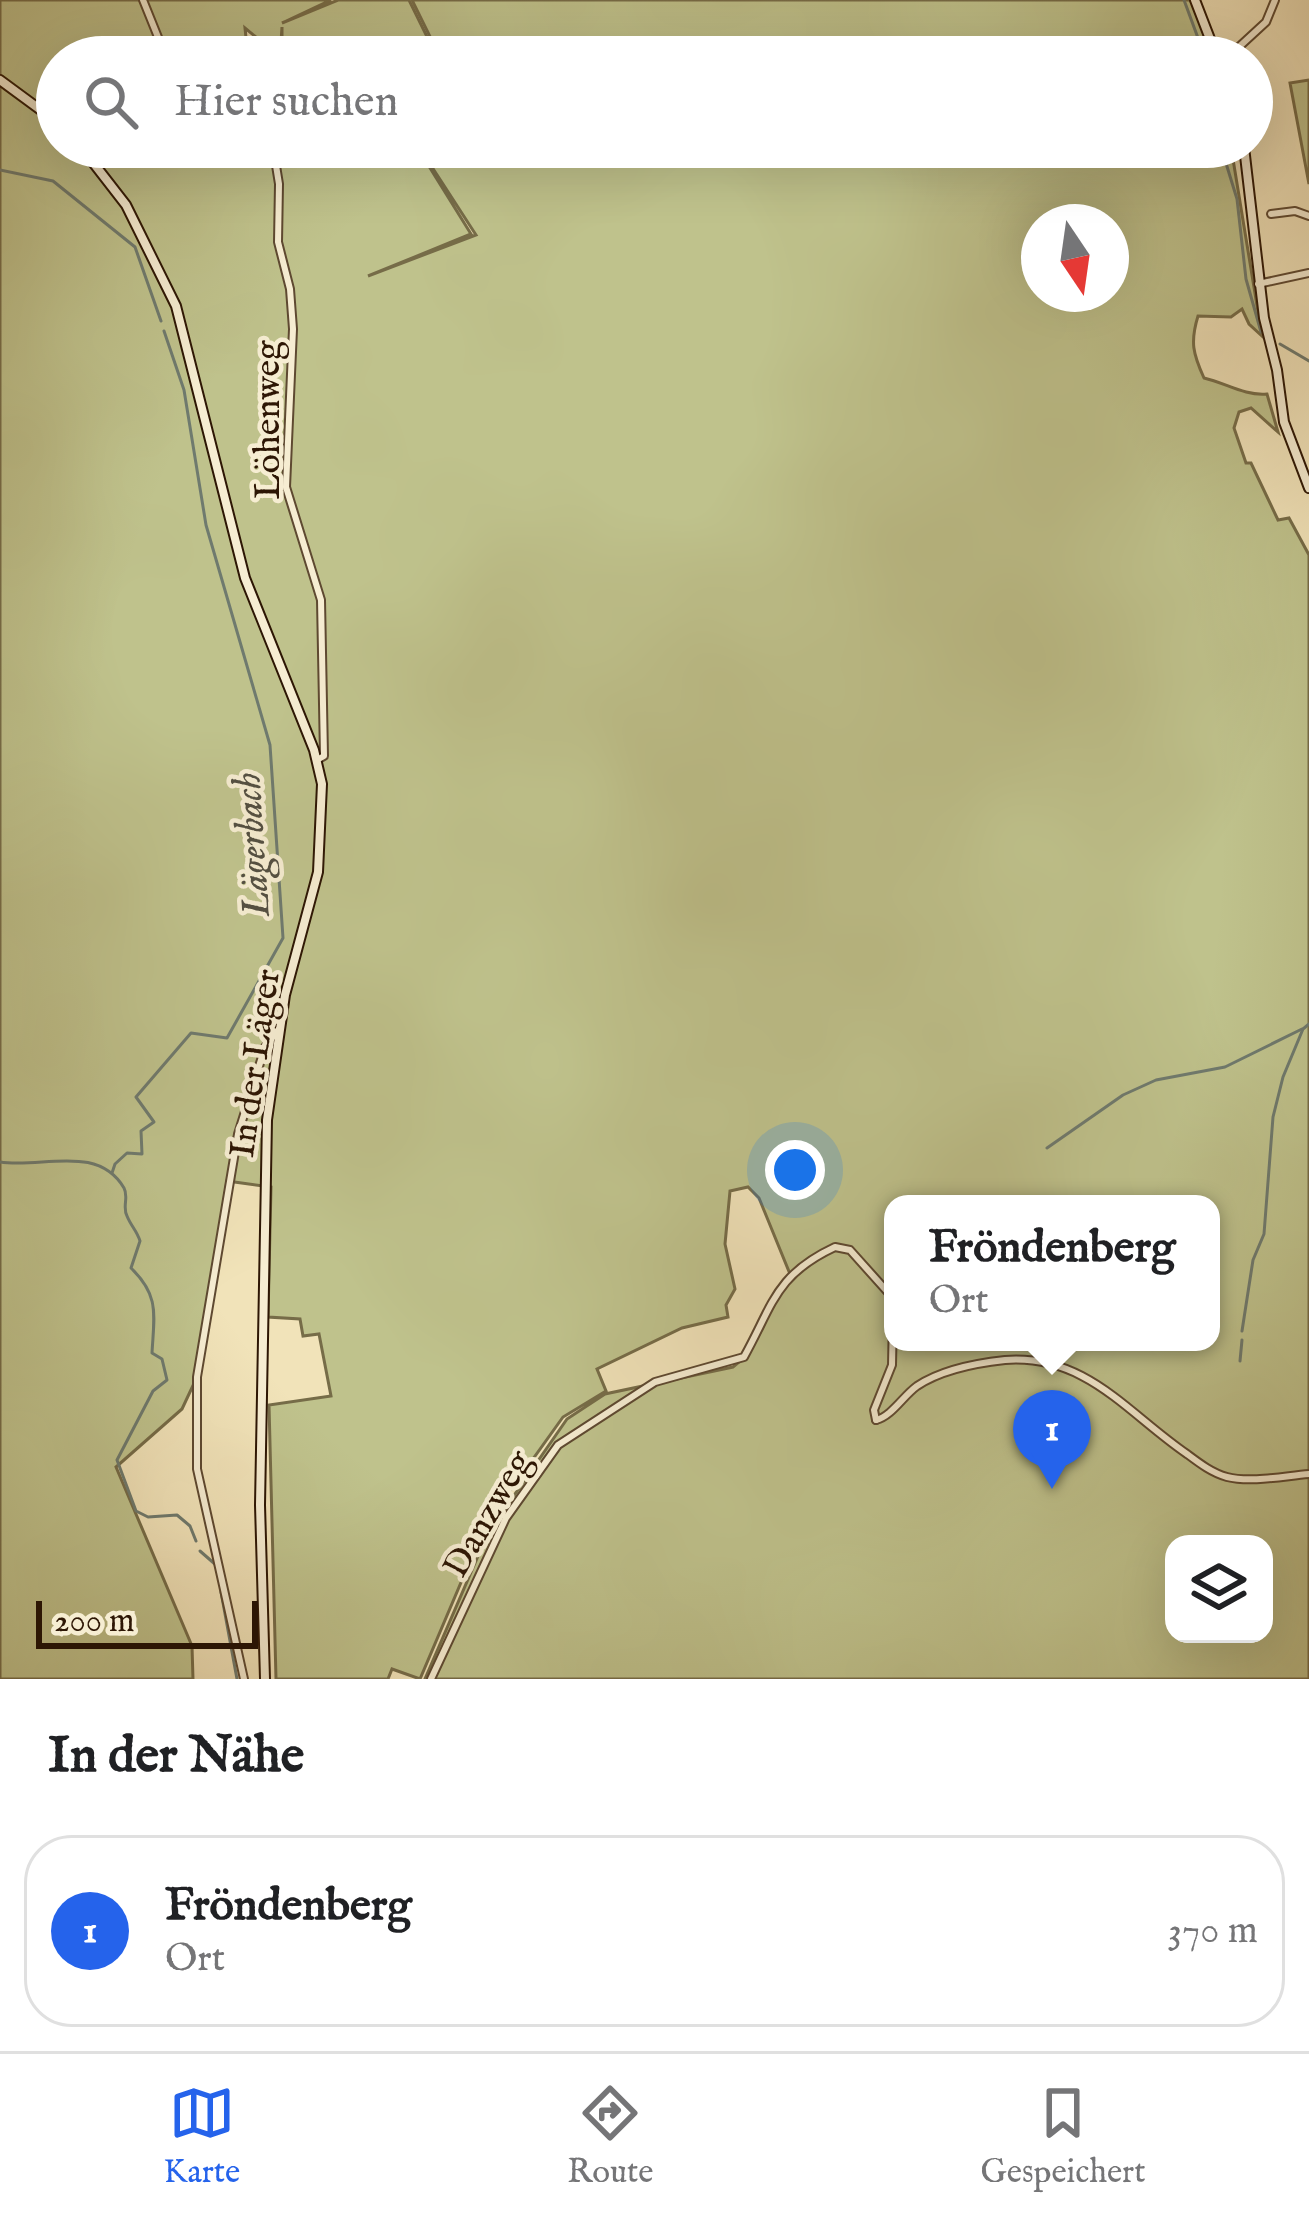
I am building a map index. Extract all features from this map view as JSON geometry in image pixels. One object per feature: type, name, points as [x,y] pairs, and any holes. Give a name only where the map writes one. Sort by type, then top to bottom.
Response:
[{"type":"main road","points":[[1195,0],[1209,36]]},
{"type":"main road","points":[[0,80],[36,107]]},
{"type":"main road","name":"In der Läger","points":[[97,168],[126,205],[176,306],[245,578],[317,760],[324,803],[318,872],[278,1030],[264,1184],[260,1504],[266,1679]]},
{"type":"main road","points":[[1247,168],[1258,284],[1284,422],[1309,488]]},
{"type":"street","points":[[143,0],[158,36]]},
{"type":"street","points":[[1251,36],[1266,22],[1275,0]]},
{"type":"street","name":"Löhenweg","points":[[276,168],[278,242],[290,289],[293,329],[286,488],[321,599],[324,756],[317,760]]},
{"type":"street","points":[[1271,214],[1295,211],[1309,216]]},
{"type":"street","points":[[1258,284],[1309,273]]},
{"type":"street","points":[[244,1679],[197,1468],[197,1377],[238,1134],[266,1047],[278,1030]]},
{"type":"street","name":"Danzweg","points":[[431,1679],[506,1518],[558,1445],[655,1382],[744,1357],[776,1292],[824,1252],[845,1246],[884,1288]]},
{"type":"street","points":[[892,1351],[892,1365],[874,1410],[876,1420],[886,1417],[926,1380],[987,1363],[1023,1361],[1093,1379],[1177,1447],[1222,1476],[1309,1474]]},
{"type":"green space","points":[[0,0],[331,0],[282,23],[338,0],[409,0],[427,36],[282,36],[282,27],[281,36],[255,36],[245,28],[246,36],[36,36],[36,168],[430,168],[471,234],[368,276],[476,235],[433,168],[1234,168],[1262,336],[1242,309],[1231,317],[1198,316],[1195,355],[1204,378],[1267,394],[1278,432],[1251,408],[1239,412],[1234,428],[1246,463],[1251,463],[1278,520],[1289,518],[1309,555],[1309,1679],[425,1679],[488,1533],[567,1419],[605,1394],[733,1367],[751,1347],[790,1274],[759,1198],[748,1187],[730,1191],[725,1244],[735,1289],[726,1305],[728,1317],[682,1328],[597,1369],[606,1391],[563,1417],[485,1526],[420,1679],[392,1669],[388,1679],[276,1679],[269,1405],[331,1396],[319,1334],[303,1336],[300,1319],[268,1317],[271,1187],[227,1181],[197,1377],[182,1409],[116,1467],[192,1646],[193,1679],[0,1679]]},
{"type":"green space","points":[[412,0],[1193,0],[1206,36],[430,36]]},
{"type":"green space","points":[[1309,80],[1309,184],[1290,83]]},
{"type":"waterway","points":[[1184,0],[1197,36]]},
{"type":"waterway","points":[[1227,168],[1237,199],[1246,279],[1261,332]]},
{"type":"waterway","name":"Lägerbach","points":[[0,170],[53,181],[135,247],[161,321]]},
{"type":"waterway","name":"Lägerbach","points":[[112,1173],[127,1153],[142,1154],[141,1131],[154,1122],[136,1097],[191,1033],[227,1038],[283,938],[270,745],[206,525],[184,390],[164,331]]},
{"type":"waterway","points":[[1280,344],[1309,361]]},
{"type":"waterway","points":[[1242,1331],[1253,1260],[1264,1234],[1273,1117],[1283,1077],[1309,1024]]},
{"type":"waterway","points":[[1047,1148],[1123,1095],[1156,1080],[1225,1067],[1302,1029]]},
{"type":"waterway","name":"Lägerbach","points":[[0,1162],[84,1162],[113,1174],[124,1188],[126,1213],[140,1241],[131,1268],[151,1297],[152,1353],[162,1359],[167,1380],[153,1391],[117,1460],[136,1511],[148,1517],[177,1515],[190,1526],[196,1541]]},
{"type":"waterway","points":[[1240,1361],[1242,1340]]},
{"type":"waterway","name":"Lägerbach","points":[[200,1551],[216,1565]]},
{"type":"waterway","name":"Lägerbach","points":[[221,1592],[237,1679]]},
{"type":"place","name":"Fröndenberg","points":[[1052,1489]]}]
